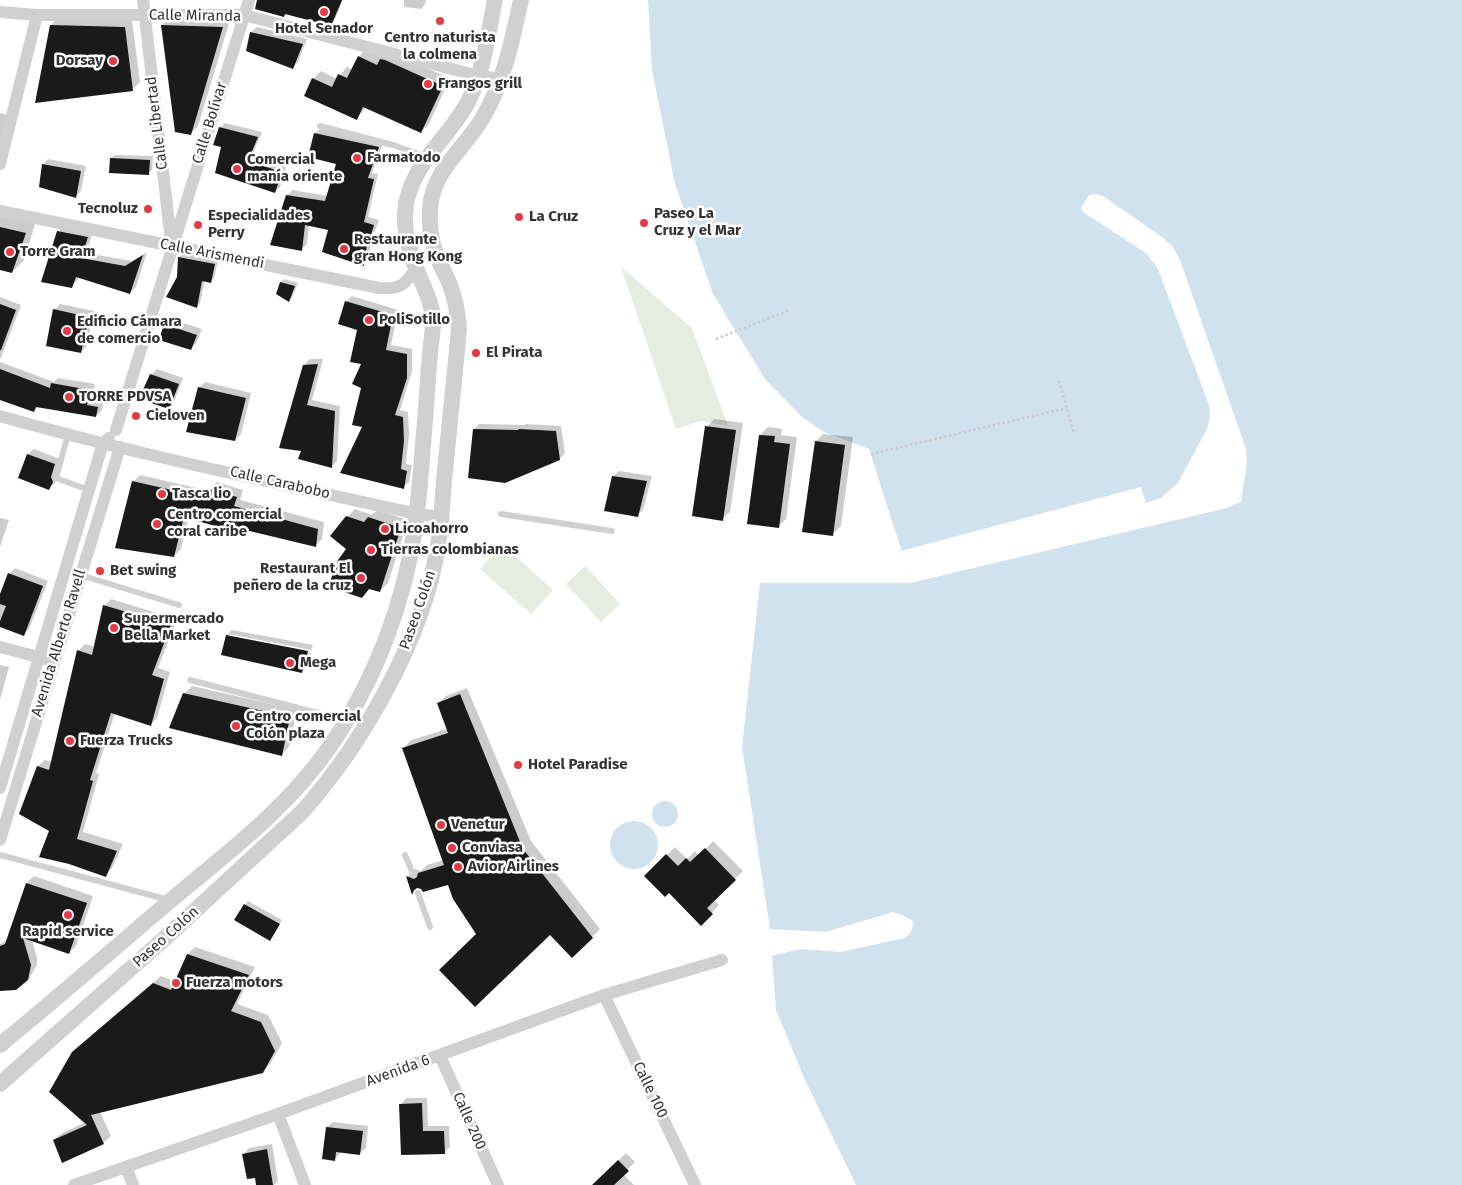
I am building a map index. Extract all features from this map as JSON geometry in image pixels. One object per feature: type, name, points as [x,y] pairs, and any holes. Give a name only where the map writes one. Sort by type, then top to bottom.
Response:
[{"type":"street","name":"Calle Libertad","points":[[143,0],[172,246]]},
{"type":"street","name":"Calle Bolívar","points":[[172,246],[249,0]]},
{"type":"street","name":"Paseo Colón","points":[[3,1040],[263,822],[310,773],[330,746],[346,720],[377,659],[397,604],[410,557],[417,514],[433,321],[426,289],[416,268],[409,244],[405,214],[412,186],[426,157],[460,116],[479,76],[495,0]]},
{"type":"street","name":"Paseo Colón","points":[[0,1084],[272,841],[314,798],[372,717],[402,659],[415,626],[432,572],[438,545],[459,330],[458,311],[450,284],[433,245],[430,202],[439,175],[482,119],[501,79],[510,52],[521,0]]},
{"type":"street","name":"Calle Miranda","points":[[0,12],[36,15],[244,15],[479,76],[501,79]]},
{"type":"street","points":[[0,164],[36,15]]},
{"type":"street","name":"Calle Arismendi","points":[[0,211],[391,289],[405,284],[416,268]]},
{"type":"street","points":[[103,444],[116,430],[172,246]]},
{"type":"street","points":[[432,311],[458,311]]},
{"type":"street","name":"Calle Carabobo","points":[[0,416],[103,444],[417,514],[441,516]]},
{"type":"street","points":[[116,430],[120,447]]},
{"type":"street","name":"Avenida Alberto Ravell","points":[[0,788],[103,444]]},
{"type":"street","name":"Avenida Alberto Ravell","points":[[0,840],[120,447]]},
{"type":"street","points":[[0,646],[54,661]]},
{"type":"street","name":"Avenida 6","points":[[74,1185],[440,1056],[604,995],[722,960]]},
{"type":"street","name":"Calle 100","points":[[604,995],[695,1185]]},
{"type":"street","name":"Calle 200","points":[[440,1056],[498,1185]]},
{"type":"street","points":[[278,1114],[305,1185]]},
{"type":"street","points":[[126,1167],[133,1185]]},
{"type":"lane","points":[[320,126],[402,147],[426,157]]},
{"type":"lane","points":[[68,435],[56,478],[89,490]]},
{"type":"lane","points":[[501,514],[612,531]]},
{"type":"lane","points":[[80,575],[180,605]]},
{"type":"lane","points":[[190,680],[346,720]]},
{"type":"lane","points":[[330,746],[341,762]]},
{"type":"lane","points":[[0,855],[170,901]]},
{"type":"lane","points":[[406,855],[413,874]]},
{"type":"lane","points":[[418,893],[430,927]]},
{"type":"path","points":[[716,340],[790,310]]},
{"type":"path","points":[[1059,381],[1074,433]]},
{"type":"path","points":[[872,454],[1067,408]]},
{"type":"shaded area","points":[[621,267],[692,328],[728,426],[701,421],[676,429]]},
{"type":"shaded area","points":[[502,544],[553,590],[531,614],[480,569]]},
{"type":"shaded area","points":[[585,566],[620,604],[601,622],[566,584]]},
{"type":"water","points":[[648,0],[1462,0],[1462,1185],[856,1185],[805,1080],[776,1010],[770,929],[742,747],[760,583],[910,583],[909,574],[869,449],[824,432],[802,417],[765,379],[713,294],[675,184],[652,70]]},
{"type":"water","points":[[665,801],[674,805],[678,814],[674,823],[665,827],[656,823],[652,814],[656,805]]},
{"type":"water","points":[[634,821],[643,823],[651,828],[656,836],[658,845],[656,854],[651,862],[643,867],[634,869],[625,867],[617,862],[612,854],[610,845],[612,836],[617,828],[625,823]]},
{"type":"pier","points":[[1089,195],[1103,196],[1162,237],[1173,247],[1180,260],[1246,449],[1247,462],[1241,502],[1227,508],[910,583],[901,551],[1141,487],[1146,503],[1161,498],[1178,483],[1207,429],[1210,417],[1209,405],[1158,269],[1146,253],[1083,212],[1081,208]]},
{"type":"pier","points":[[893,912],[914,922],[911,932],[905,938],[840,952],[800,949],[771,956],[770,929],[826,932]]},
{"type":"building","points":[[257,0],[342,0],[331,26],[285,14],[284,17],[255,9]]},
{"type":"building","points":[[50,25],[125,27],[133,91],[35,103]]},
{"type":"building","points":[[161,25],[223,27],[191,135],[175,132]]},
{"type":"building","points":[[250,32],[303,44],[293,69],[246,51]]},
{"type":"building","points":[[358,56],[377,65],[380,59],[385,60],[443,86],[421,133],[363,107],[357,120],[304,96],[312,78],[332,87],[338,74],[347,78]]},
{"type":"building","points":[[219,127],[258,137],[248,161],[282,172],[275,193],[215,173],[221,147],[213,145]]},
{"type":"building","points":[[314,133],[379,147],[368,178],[374,179],[364,222],[374,225],[370,238],[368,237],[364,266],[322,252],[328,230],[305,225],[302,251],[270,245],[286,195],[325,201],[336,164],[308,157]]},
{"type":"building","points":[[110,158],[150,160],[149,175],[109,173]]},
{"type":"building","points":[[42,164],[81,171],[76,198],[39,187]]},
{"type":"building","name":"Torre Gram","points":[[0,227],[26,233],[12,273],[0,270]]},
{"type":"building","points":[[57,231],[88,237],[81,258],[125,266],[143,255],[130,294],[76,277],[72,288],[41,282]]},
{"type":"building","points":[[178,257],[215,264],[211,283],[202,281],[197,308],[166,297],[177,277]]},
{"type":"building","points":[[280,282],[295,286],[289,302],[276,294]]},
{"type":"building","points":[[345,301],[393,315],[386,350],[407,354],[407,378],[395,415],[403,417],[404,441],[401,469],[407,471],[404,489],[340,473],[362,427],[352,425],[361,388],[352,384],[361,364],[350,362],[357,330],[338,324]]},
{"type":"building","points":[[0,304],[16,310],[1,350],[0,350]]},
{"type":"building","name":"Edificio Cámara de comercio","points":[[53,309],[89,317],[81,353],[46,346]]},
{"type":"building","points":[[164,324],[197,335],[191,350],[159,340]]},
{"type":"building","points":[[318,364],[307,405],[335,411],[332,468],[298,459],[301,451],[279,448],[303,365]]},
{"type":"building","points":[[0,369],[50,388],[51,383],[90,390],[87,405],[98,407],[96,417],[36,407],[34,412],[0,400]]},
{"type":"building","points":[[150,374],[179,384],[169,409],[139,399]]},
{"type":"building","points":[[198,387],[246,398],[235,441],[186,432]]},
{"type":"building","points":[[705,426],[736,430],[723,521],[692,516]]},
{"type":"building","points":[[473,429],[556,431],[560,460],[505,483],[468,478]]},
{"type":"building","points":[[759,435],[775,436],[774,442],[790,444],[779,528],[747,524]]},
{"type":"building","points":[[815,441],[845,445],[833,536],[802,532]]},
{"type":"building","points":[[27,454],[55,464],[51,477],[53,482],[49,490],[18,478]]},
{"type":"building","points":[[612,476],[647,481],[638,517],[604,511]]},
{"type":"building","points":[[132,481],[207,498],[209,489],[237,497],[234,506],[318,529],[316,547],[237,528],[236,532],[184,517],[174,557],[115,548]]},
{"type":"building","points":[[346,516],[364,522],[368,517],[401,528],[380,592],[369,589],[362,598],[335,589],[329,584],[338,560],[346,549],[330,536]]},
{"type":"building","points":[[8,573],[43,586],[24,636],[0,627],[0,621],[6,606],[0,604],[0,594]]},
{"type":"building","points":[[103,605],[171,625],[152,675],[164,679],[151,726],[111,713],[90,780],[93,781],[77,839],[117,851],[106,877],[69,864],[39,857],[49,831],[19,814],[37,766],[49,770],[77,650],[92,655]]},
{"type":"building","points":[[226,635],[308,651],[302,673],[221,655]]},
{"type":"building","points":[[183,693],[290,717],[282,756],[169,728]]},
{"type":"building","points":[[460,694],[523,849],[593,938],[572,958],[550,935],[475,1007],[439,970],[476,934],[453,899],[448,885],[423,892],[417,888],[412,895],[406,876],[414,879],[418,873],[444,865],[402,748],[448,733],[437,703]]},
{"type":"building","points":[[705,848],[736,880],[707,908],[713,914],[701,926],[669,893],[665,897],[644,876],[666,854],[678,866],[686,858],[690,862]]},
{"type":"building","points":[[26,883],[87,903],[69,954],[23,938],[31,965],[28,980],[16,990],[0,991],[0,946],[5,944]]},
{"type":"building","points":[[244,904],[280,924],[270,941],[234,920]]},
{"type":"building","points":[[187,954],[249,975],[231,1011],[261,1022],[275,1051],[263,1073],[91,1115],[104,1144],[62,1163],[53,1140],[87,1125],[49,1092],[72,1052],[153,983],[171,990]]},
{"type":"building","points":[[422,1103],[423,1131],[444,1131],[445,1154],[401,1155],[399,1104]]},
{"type":"building","points":[[326,1127],[363,1131],[360,1155],[336,1152],[335,1161],[322,1159]]},
{"type":"building","points":[[267,1149],[273,1185],[256,1185],[255,1178],[247,1179],[242,1154]]},
{"type":"building","points":[[618,1160],[629,1171],[614,1185],[592,1185]]},
{"type":"place","name":"Hotel Senador","points":[[324,12]]},
{"type":"place","name":"Centro naturista la colmena","points":[[440,21]]},
{"type":"place","name":"Dorsay","points":[[113,61]]},
{"type":"place","name":"Frangos grill","points":[[428,84]]},
{"type":"place","name":"Farmatodo","points":[[357,158]]},
{"type":"place","name":"Comercial manía oriente","points":[[237,169]]},
{"type":"place","name":"Tecnoluz","points":[[148,209]]},
{"type":"place","name":"La Cruz","points":[[519,217]]},
{"type":"place","name":"Paseo La Cruz y el Mar","points":[[644,223]]},
{"type":"place","name":"Especialidades Perry","points":[[198,225]]},
{"type":"place","name":"Restaurante gran Hong Kong","points":[[344,249]]},
{"type":"place","name":"Torre Gram","points":[[10,252]]},
{"type":"place","name":"PoliSotillo","points":[[369,320]]},
{"type":"place","name":"Edificio Cámara de comercio","points":[[67,331]]},
{"type":"place","name":"El Pirata","points":[[476,353]]},
{"type":"place","name":"TORRE PDVSA","points":[[69,397]]},
{"type":"place","name":"Cieloven","points":[[136,416]]},
{"type":"place","name":"Tasca lio","points":[[162,494]]},
{"type":"place","name":"Centro comercial coral caribe","points":[[157,524]]},
{"type":"place","name":"Licoahorro","points":[[385,529]]},
{"type":"place","name":"Tierras colombianas","points":[[371,550]]},
{"type":"place","name":"Bet swing","points":[[100,571]]},
{"type":"place","name":"Restaurant El peñero de la cruz","points":[[361,578]]},
{"type":"place","name":"Supermercado Bella Market","points":[[114,628]]},
{"type":"place","name":"Mega","points":[[290,663]]},
{"type":"place","name":"Centro comercial Colón plaza","points":[[236,726]]},
{"type":"place","name":"Fuerza Trucks","points":[[70,741]]},
{"type":"place","name":"Hotel Paradise","points":[[518,765]]},
{"type":"place","name":"Venetur","points":[[441,825]]},
{"type":"place","name":"Conviasa","points":[[452,848]]},
{"type":"place","name":"Avior Airlines","points":[[458,867]]},
{"type":"place","name":"Rapid service","points":[[68,915]]},
{"type":"place","name":"Fuerza motors","points":[[176,983]]}]
